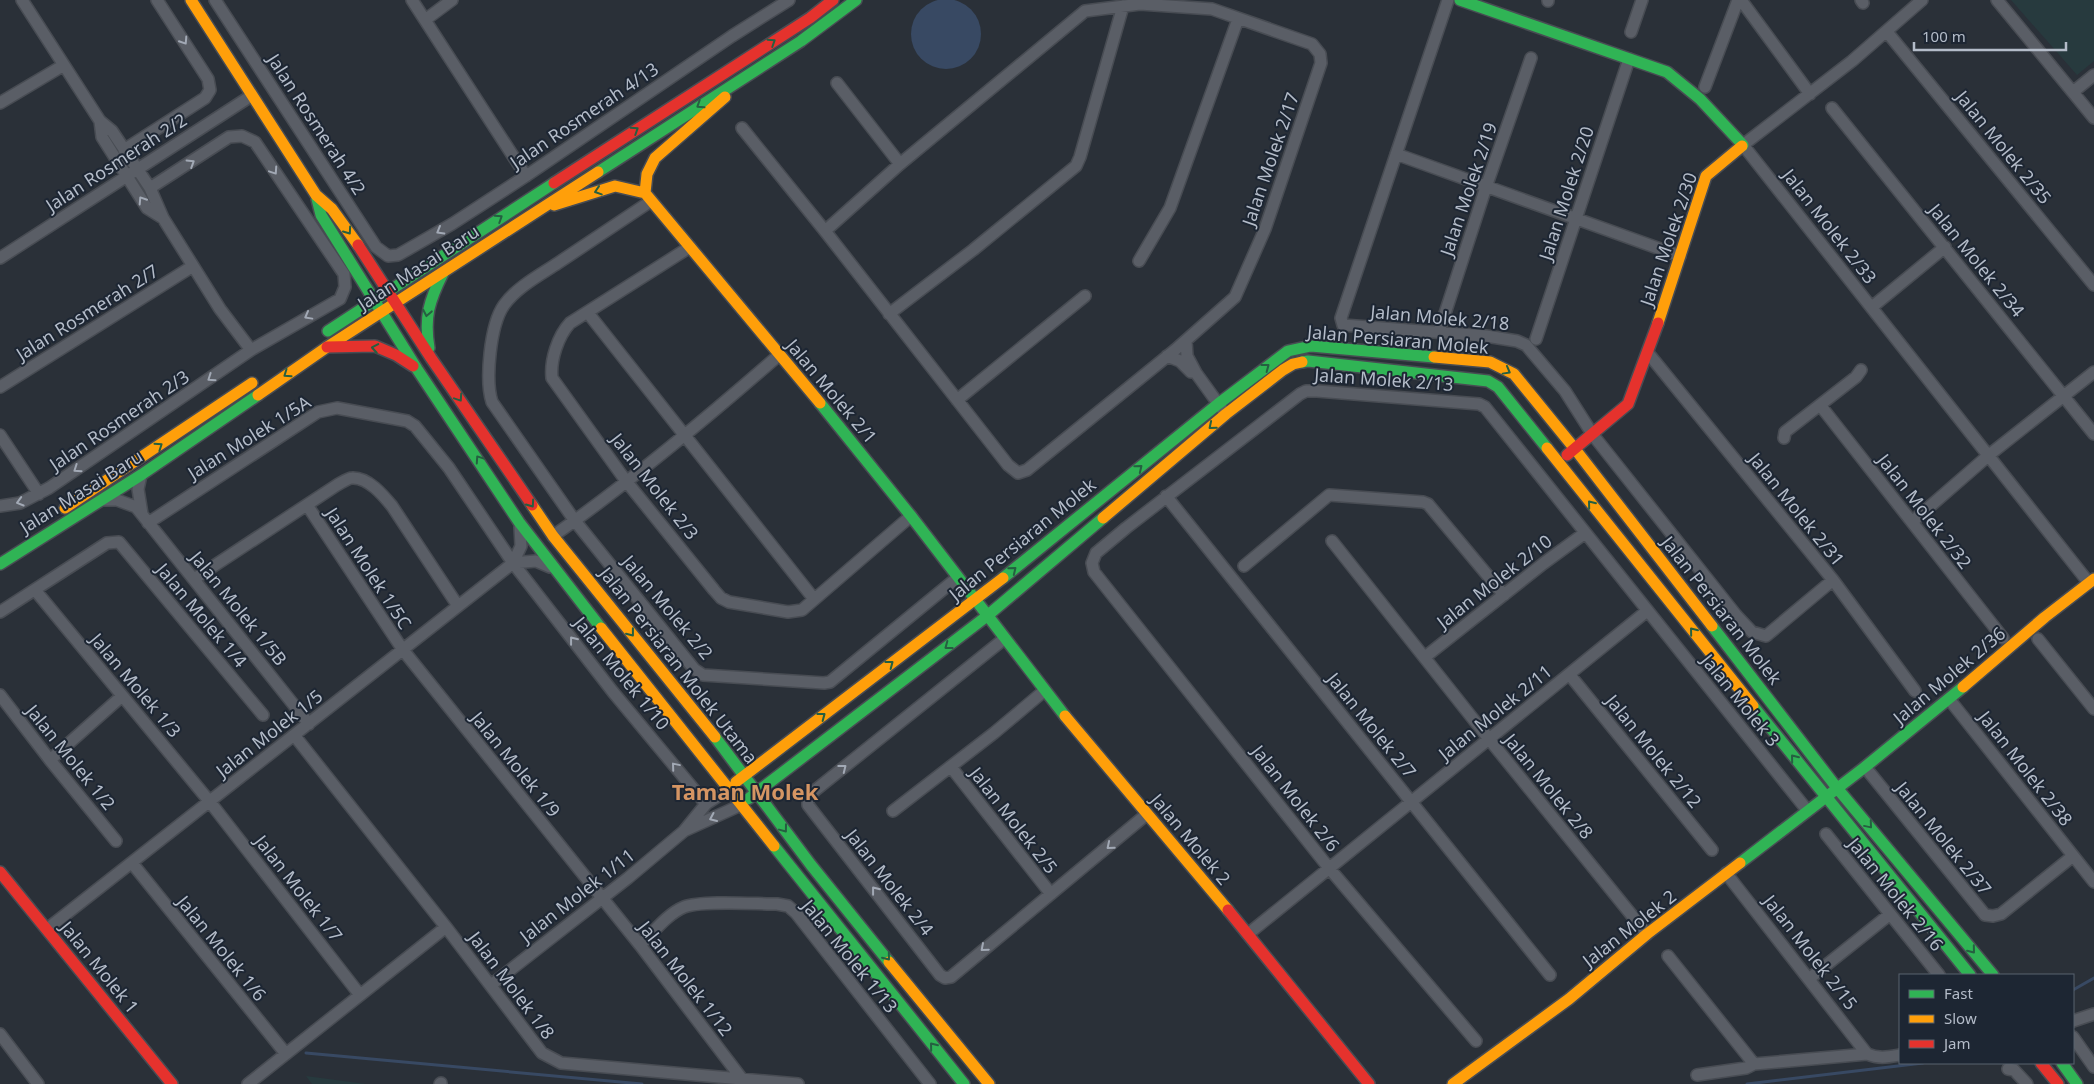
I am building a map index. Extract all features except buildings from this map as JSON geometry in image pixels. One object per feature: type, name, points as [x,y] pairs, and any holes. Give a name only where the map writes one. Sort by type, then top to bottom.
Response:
[{"type":"main road","points":[[191,0],[316,195]]},
{"type":"main road","name":"Jalan Masai Baru","points":[[318,338],[375,299],[810,18],[833,0]]},
{"type":"main road","name":"Jalan Masai Baru","points":[[0,564],[141,475],[382,311],[801,41],[856,0]]},
{"type":"main road","name":"Jalan Molek 2/33","points":[[1460,0],[1667,72],[1700,99],[1743,145]]},
{"type":"main road","points":[[648,197],[645,181],[649,166],[655,158],[719,103],[746,75]]},
{"type":"main road","name":"Jalan Molek 2/30","points":[[1558,462],[1628,404],[1648,353],[1706,176],[1743,145]]},
{"type":"main road","points":[[537,210],[615,186],[623,186],[648,197]]},
{"type":"main road","name":"Jalan Persiaran Molek Utama","points":[[316,195],[332,209],[369,260],[431,358],[554,536],[744,775],[812,865],[989,1084]]},
{"type":"main road","name":"Jalan Persiaran Molek Utama","points":[[316,195],[321,215],[417,368],[519,522],[554,570],[964,1084]]},
{"type":"main road","name":"Jalan Molek 2/1","points":[[648,197],[911,516],[987,616]]},
{"type":"main road","points":[[369,260],[392,270],[414,268],[432,262]]},
{"type":"main road","points":[[340,323],[354,306],[358,296],[355,268]]},
{"type":"main road","points":[[431,358],[424,327],[427,308],[444,272]]},
{"type":"main road","points":[[327,347],[375,346],[396,355],[417,368]]},
{"type":"main road","name":"Jalan Persiaran Molek","points":[[729,789],[744,775],[975,601],[1218,404],[1288,351],[1311,346],[1490,362],[1514,374],[1575,449],[1837,788],[1992,974]]},
{"type":"main road","name":"Jalan Persiaran Molek","points":[[741,805],[987,616],[1226,414],[1293,364],[1308,361],[1488,380],[1498,387],[1969,974]]},
{"type":"main road","name":"Jalan Masai Baru","points":[[58,512],[108,481],[260,378]]},
{"type":"main road","name":"Jalan Molek 2/36","points":[[1825,796],[1865,767],[1949,699],[2045,617],[2092,581]]},
{"type":"main road","name":"Jalan Molek 2","points":[[987,616],[1044,691],[1248,934],[1368,1084]]},
{"type":"main road","name":"Jalan Molek 2","points":[[1453,1084],[1568,1000],[1647,934],[1825,796]]},
{"type":"main road","name":"Jalan Molek 1","points":[[0,872],[172,1084]]},
{"type":"main road","points":[[2042,1064],[2058,1084]]},
{"type":"main road","points":[[2063,1064],[2077,1084]]},
{"type":"street","points":[[22,0],[100,121],[112,131],[124,150],[132,174],[148,208],[163,218]]},
{"type":"street","points":[[124,150],[205,98],[210,90],[208,79],[157,0]]},
{"type":"street","name":"Jalan Rosmerah 4/2","points":[[215,0],[376,247],[388,256],[398,255]]},
{"type":"street","points":[[412,0],[526,176]]},
{"type":"street","points":[[425,20],[452,0]]},
{"type":"street","name":"Jalan Rosmerah 4/13","points":[[398,255],[452,224],[526,176],[724,41],[774,4],[789,0]]},
{"type":"street","name":"Jalan Molek 2/18","points":[[1448,0],[1341,320],[1344,325],[1486,336],[1517,341],[1526,345],[1566,391],[1593,434],[1736,615],[1752,632],[1766,636],[1833,580]]},
{"type":"street","points":[[1631,32],[1642,0]]},
{"type":"street","points":[[1705,87],[1740,0]]},
{"type":"street","points":[[1740,0],[1810,94]]},
{"type":"street","name":"Jalan Molek 2/30","points":[[1743,145],[1887,32],[1922,0]]},
{"type":"street","points":[[1997,0],[2094,118]]},
{"type":"street","name":"Jalan Molek 2/17","points":[[742,128],[1008,465],[1018,473],[1027,470],[1186,341],[1235,297],[1247,274],[1265,229],[1321,63],[1320,54],[1312,44],[1212,9],[1140,4],[1085,11],[900,164],[825,231]]},
{"type":"street","points":[[889,314],[973,250],[1076,166],[1123,6]]},
{"type":"street","points":[[1139,260],[1170,208],[1238,19]]},
{"type":"street","name":"Jalan Molek 2/35","points":[[1887,32],[2094,285]]},
{"type":"street","name":"Jalan Molek 2/19","points":[[1439,332],[1486,187],[1531,58]]},
{"type":"street","name":"Jalan Molek 2/20","points":[[1536,339],[1630,59]]},
{"type":"street","points":[[0,103],[64,65]]},
{"type":"street","points":[[2073,92],[2092,82]]},
{"type":"street","points":[[837,83],[900,164]]},
{"type":"street","name":"Jalan Rosmerah 2/2","points":[[0,258],[252,96]]},
{"type":"street","name":"Jalan Molek 2/34","points":[[1832,108],[2094,434]]},
{"type":"street","points":[[100,121],[102,137],[132,174],[150,188],[163,218],[220,309],[251,350]]},
{"type":"street","name":"Jalan Rosmerah 2/3","points":[[0,506],[20,503],[39,494],[251,350],[340,299],[345,287],[344,274],[255,142],[242,136],[229,137],[150,188]]},
{"type":"street","name":"Jalan Molek 2/33","points":[[1743,145],[1989,455],[2092,581]]},
{"type":"street","points":[[1396,154],[1680,256]]},
{"type":"street","name":"Jalan Molek 2/2","points":[[648,197],[515,292],[503,306],[495,329],[489,361],[488,390],[492,402],[574,521],[694,669],[703,675],[830,682],[957,578]]},
{"type":"street","name":"Jalan Molek 2/3","points":[[690,247],[570,323],[561,333],[551,370],[552,378],[626,482],[721,598],[729,602],[788,612],[802,610],[911,516]]},
{"type":"street","points":[[1872,307],[1945,247]]},
{"type":"street","name":"Jalan Rosmerah 2/7","points":[[0,387],[193,266]]},
{"type":"street","points":[[956,400],[1086,296]]},
{"type":"street","points":[[588,313],[814,599]]},
{"type":"street","points":[[1186,341],[1187,356],[1196,373],[1226,414]]},
{"type":"street","name":"Jalan Molek 2/31","points":[[1648,353],[1833,580],[1915,691]]},
{"type":"street","points":[[554,536],[626,482],[779,355]]},
{"type":"street","points":[[1167,356],[1180,361],[1191,372],[1196,373]]},
{"type":"street","points":[[1784,438],[1785,432],[1856,377],[1861,370]]},
{"type":"street","points":[[1912,522],[1989,455],[2094,372]]},
{"type":"street","name":"Jalan Molek 2/13","points":[[1094,572],[1092,563],[1096,553],[1250,431],[1306,391],[1479,404],[1485,408],[1647,611]]},
{"type":"street","name":"Jalan Molek 2/32","points":[[1820,405],[2003,638]]},
{"type":"street","name":"Jalan Molek 1/5A","points":[[145,518],[318,412],[337,408],[400,419],[415,426],[449,468],[513,563]]},
{"type":"street","points":[[0,435],[39,494]]},
{"type":"street","points":[[141,475],[138,489],[145,518]]},
{"type":"street","name":"Jalan Molek 1/5C","points":[[194,579],[337,485],[352,478],[363,480],[380,492],[392,506],[458,606]]},
{"type":"street","points":[[1244,566],[1329,495],[1423,502],[1428,504],[1504,594]]},
{"type":"street","name":"Jalan Molek 2/7","points":[[1166,496],[1550,975]]},
{"type":"street","name":"Jalan Molek 1/5B","points":[[103,500],[117,500],[128,503],[136,508],[309,724]]},
{"type":"street","name":"Jalan Molek 1/5C","points":[[307,505],[403,650]]},
{"type":"street","points":[[513,563],[521,546],[519,522]]},
{"type":"street","name":"Jalan Molek 2/10","points":[[1425,657],[1585,533]]},
{"type":"street","name":"Jalan Molek 2/8","points":[[1332,541],[1488,739],[1647,934]]},
{"type":"street","name":"Jalan Molek 1/4","points":[[35,590],[106,543],[118,542],[262,715]]},
{"type":"street","points":[[513,563],[536,561],[554,570]]},
{"type":"street","name":"Jalan Molek 1/5","points":[[47,929],[513,563]]},
{"type":"street","name":"Jalan Molek 1/10","points":[[513,563],[612,692],[706,804]]},
{"type":"street","name":"Jalan Molek 2/6","points":[[1094,572],[1329,868],[1476,1041]]},
{"type":"street","points":[[0,612],[35,590]]},
{"type":"street","name":"Jalan Molek 1/3","points":[[35,590],[210,802]]},
{"type":"street","name":"Jalan Molek 2/11","points":[[1248,934],[1647,611]]},
{"type":"street","name":"Jalan Molek 3","points":[[1647,611],[1807,810]]},
{"type":"street","name":"Jalan Molek 2/4","points":[[1004,639],[808,796],[807,800],[814,812],[942,977],[951,977],[1147,814]]},
{"type":"street","points":[[2038,639],[2094,709]]},
{"type":"street","name":"Jalan Molek 1/9","points":[[403,650],[602,899]]},
{"type":"street","name":"Jalan Molek 2/12","points":[[1569,674],[1712,850]]},
{"type":"street","name":"Jalan Molek 2/5","points":[[893,811],[994,733],[1044,691]]},
{"type":"street","name":"Jalan Molek 1/2","points":[[0,695],[50,760],[116,840]]},
{"type":"street","points":[[50,760],[122,696]]},
{"type":"street","name":"Jalan Molek 2/38","points":[[1949,699],[2094,882]]},
{"type":"street","name":"Jalan Molek 1/8","points":[[294,736],[446,927],[535,1047],[550,1058],[561,1062],[798,1084]]},
{"type":"street","name":"Jalan Molek 2/5","points":[[951,766],[1050,894]]},
{"type":"street","name":"Jalan Molek 2/37","points":[[1865,767],[1985,915],[2001,914],[2073,856]]},
{"type":"street","name":"Jalan Molek 1/11","points":[[491,986],[602,899],[684,831],[706,804],[729,789]]},
{"type":"street","name":"Jalan Molek 1/7","points":[[210,802],[360,995]]},
{"type":"street","name":"Jalan Molek 1/11","points":[[684,831],[741,805]]},
{"type":"street","name":"Jalan Molek 2/16","points":[[1826,834],[1938,974]]},
{"type":"street","name":"Jalan Molek 1/6","points":[[132,863],[286,1054]]},
{"type":"street","name":"Jalan Molek 2/15","points":[[1726,873],[1810,978],[1867,1054]]},
{"type":"street","name":"Jalan Molek 1/12","points":[[602,899],[640,945],[742,1079]]},
{"type":"street","name":"Jalan Molek 1/13","points":[[640,945],[674,913],[685,907],[711,904],[788,906],[796,913],[930,1084]]},
{"type":"street","points":[[1810,978],[1890,914]]},
{"type":"street","points":[[248,1084],[446,927]]},
{"type":"street","points":[[1668,956],[1754,1064]]},
{"type":"street","points":[[2074,1021],[2094,1014]]},
{"type":"street","points":[[0,1034],[38,1084]]},
{"type":"street","points":[[2074,1038],[2094,1067]]},
{"type":"street","points":[[1697,1075],[1746,1068],[1754,1064],[1867,1054],[1875,1058],[1899,1055]]},
{"type":"street","points":[[2008,1069],[2014,1070],[2026,1084]]},
{"type":"green space","points":[[2011,0],[2094,0],[2094,61],[2077,75]]},
{"type":"green space","points":[[306,1076],[366,1084],[312,1084]]},
{"type":"water","points":[[946,-1],[965,5],[975,15],[981,34],[975,53],[965,63],[946,69],[927,63],[917,53],[911,34],[917,15],[927,5]]},
{"type":"waterway","points":[[2074,989],[2094,978]]},
{"type":"waterway","points":[[306,1053],[642,1084]]},
{"type":"waterway","points":[[1747,1084],[1915,1064]]},
{"type":"traffic: fast","points":[[598,172],[801,41],[856,0]]},
{"type":"traffic: fast","points":[[1460,0],[1667,72],[1700,99],[1742,146]]},
{"type":"traffic: fast","points":[[328,331],[554,183]]},
{"type":"traffic: fast","points":[[317,199],[321,215],[417,369],[519,522],[601,628]]},
{"type":"traffic: fast","points":[[429,348],[427,327],[429,309],[434,292],[443,273]]},
{"type":"traffic: fast","points":[[1003,578],[1218,404],[1288,351],[1311,346],[1434,357]]},
{"type":"traffic: fast","points":[[1302,362],[1308,361],[1488,381],[1498,387],[1547,448]]},
{"type":"traffic: fast","points":[[0,564],[141,475],[258,395]]},
{"type":"traffic: fast","points":[[820,403],[911,516],[1065,716]]},
{"type":"traffic: fast","points":[[748,799],[987,616],[1103,518]]},
{"type":"traffic: fast","points":[[1712,626],[1837,788],[1992,974]]},
{"type":"traffic: fast","points":[[1740,863],[1865,767],[1963,687]]},
{"type":"traffic: fast","points":[[1753,706],[1969,974]]},
{"type":"traffic: fast","points":[[715,737],[811,865],[889,962]]},
{"type":"traffic: fast","points":[[774,846],[964,1084]]},
{"type":"traffic: fast","points":[[2063,1064],[2077,1084]]},
{"type":"traffic: slow","points":[[191,0],[316,195],[332,209],[358,245]]},
{"type":"traffic: slow","points":[[645,193],[647,174],[655,158],[725,97]]},
{"type":"traffic: slow","points":[[1658,323],[1706,176],[1742,146]]},
{"type":"traffic: slow","points":[[258,395],[327,347],[598,172]]},
{"type":"traffic: slow","points":[[554,205],[615,186],[645,193],[820,403]]},
{"type":"traffic: slow","points":[[1434,357],[1490,362],[1514,374],[1575,449],[1712,626]]},
{"type":"traffic: slow","points":[[1103,518],[1226,414],[1283,370],[1293,364],[1302,362]]},
{"type":"traffic: slow","points":[[65,508],[252,383]]},
{"type":"traffic: slow","points":[[1547,448],[1753,706]]},
{"type":"traffic: slow","points":[[532,505],[553,536],[715,737]]},
{"type":"traffic: slow","points":[[736,782],[1003,578]]},
{"type":"traffic: slow","points":[[1963,687],[2045,617],[2094,579]]},
{"type":"traffic: slow","points":[[601,628],[774,846]]},
{"type":"traffic: slow","points":[[1065,716],[1228,910]]},
{"type":"traffic: slow","points":[[1453,1084],[1569,999],[1647,934],[1740,863]]},
{"type":"traffic: slow","points":[[889,962],[989,1084]]},
{"type":"traffic: jam","points":[[554,183],[810,18],[833,0]]},
{"type":"traffic: jam","points":[[358,245],[431,358],[532,505]]},
{"type":"traffic: jam","points":[[1567,455],[1628,404],[1658,323]]},
{"type":"traffic: jam","points":[[327,347],[375,346],[396,355],[413,366]]},
{"type":"traffic: jam","points":[[0,872],[172,1084]]},
{"type":"traffic: jam","points":[[1228,910],[1369,1084]]},
{"type":"traffic: jam","points":[[2042,1064],[2058,1084]]},
{"type":"district","name":"Taman Molek","points":[[745,791]]}]
